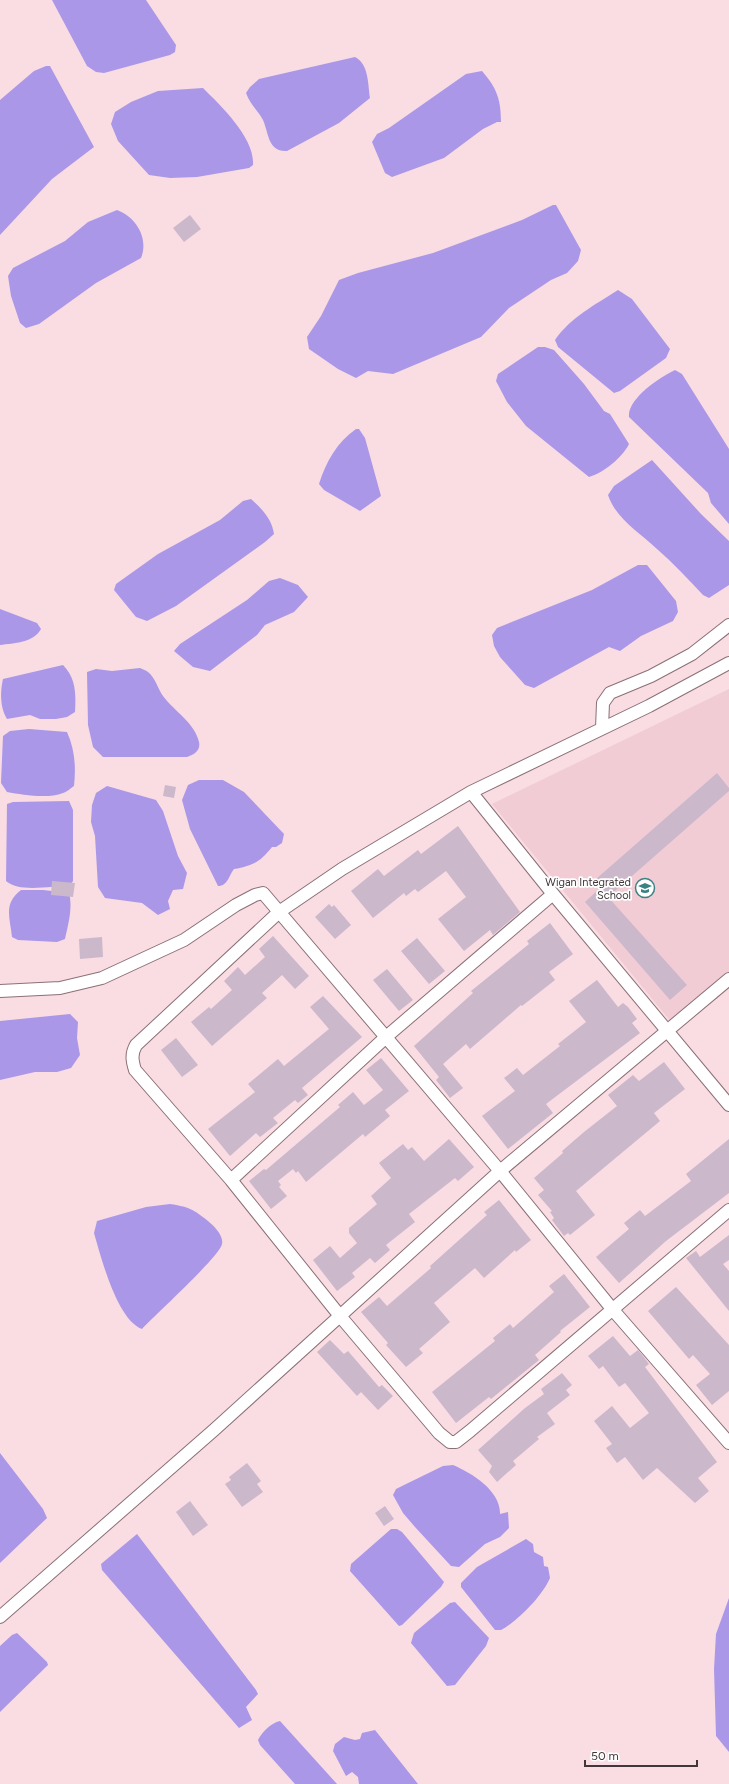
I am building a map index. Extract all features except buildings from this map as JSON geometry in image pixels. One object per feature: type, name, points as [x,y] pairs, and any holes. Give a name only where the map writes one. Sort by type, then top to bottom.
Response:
[{"type":"street","points":[[602,728],[603,703],[610,693],[651,676],[692,654],[729,625]]},
{"type":"street","points":[[729,663],[649,706],[471,792],[348,865],[279,912],[136,1045],[132,1053],[132,1061],[135,1070],[231,1180],[340,1316],[439,1432],[450,1442],[456,1442],[470,1431],[729,1210]]},
{"type":"street","points":[[471,792],[553,894],[669,1031],[729,1105]]},
{"type":"street","points":[[0,991],[60,988],[102,978],[184,940],[236,905],[255,895],[263,893],[500,1171],[613,1310],[729,1444]]},
{"type":"street","points":[[231,1180],[386,1037],[553,894]]},
{"type":"street","points":[[0,1617],[214,1430],[500,1171],[669,1031],[729,979]]},
{"type":"shaded area","points":[[52,0],[146,0],[176,45],[175,52],[170,55],[104,73],[96,72],[87,66]]},
{"type":"shaded area","points":[[355,57],[360,60],[367,75],[370,98],[339,123],[287,151],[276,149],[270,141],[263,120],[246,93],[250,87],[259,79]]},
{"type":"shaded area","points":[[50,66],[94,147],[52,179],[0,235],[0,100],[34,71]]},
{"type":"shaded area","points":[[482,71],[495,89],[499,101],[501,122],[497,122],[483,129],[444,158],[392,177],[385,173],[372,142],[377,134],[389,128],[466,74]]},
{"type":"shaded area","points":[[203,88],[236,123],[249,144],[253,165],[249,168],[197,177],[170,178],[149,175],[118,141],[111,124],[115,112],[131,102],[158,91]]},
{"type":"shaded area","points":[[553,205],[556,205],[581,250],[578,261],[567,273],[551,280],[509,308],[481,337],[393,374],[368,371],[356,378],[338,369],[309,349],[307,337],[321,316],[339,280],[358,273],[433,253],[522,220]]},
{"type":"shaded area","points":[[117,210],[130,218],[139,229],[143,243],[141,258],[96,283],[39,324],[26,328],[20,323],[11,296],[8,276],[13,268],[65,241],[88,222]]},
{"type":"shaded area","points":[[618,290],[632,299],[670,349],[666,358],[620,391],[614,393],[558,347],[555,340],[576,318]]},
{"type":"shaded area","points":[[538,347],[545,347],[554,350],[584,384],[604,411],[610,414],[629,444],[617,460],[594,475],[589,477],[526,426],[507,402],[496,381],[498,374]]},
{"type":"shaded area","points":[[675,370],[682,374],[729,449],[729,524],[711,503],[708,493],[629,417],[633,403],[639,396],[653,383]]},
{"type":"shaded area","points":[[356,429],[359,429],[365,438],[381,496],[360,511],[324,490],[319,484],[333,453],[343,440]]},
{"type":"shaded area","points":[[652,460],[701,514],[729,541],[729,585],[709,598],[703,595],[669,560],[622,518],[616,511],[608,495],[614,486]]},
{"type":"shaded area","points":[[251,499],[269,519],[274,534],[176,606],[147,621],[136,617],[114,590],[116,584],[158,554],[220,520],[243,501]]},
{"type":"shaded area","points":[[638,565],[647,565],[676,601],[678,612],[673,621],[641,636],[620,651],[609,647],[534,688],[525,685],[500,657],[494,646],[492,635],[497,628],[592,590]]},
{"type":"shaded area","points":[[280,578],[298,585],[308,597],[294,612],[265,625],[257,635],[210,671],[193,667],[174,651],[180,644],[247,600],[269,581]]},
{"type":"shaded area","points":[[0,609],[37,623],[41,629],[38,634],[23,642],[0,645]]},
{"type":"shaded area","points":[[63,665],[73,681],[75,693],[75,712],[67,717],[56,719],[40,719],[30,715],[7,719],[1,700],[3,679]]},
{"type":"shaded area","points":[[140,668],[150,674],[155,680],[163,696],[189,723],[197,735],[199,748],[194,754],[187,757],[103,757],[93,747],[88,725],[87,672],[96,669],[112,671]]},
{"type":"shaded area","name":"Wigan Integrated School","points":[[729,689],[729,973],[672,1023],[492,804]]},
{"type":"shaded area","points":[[29,729],[67,732],[73,752],[75,772],[74,786],[66,792],[50,796],[20,794],[7,792],[1,783],[3,736],[10,731]]},
{"type":"shaded area","points":[[199,780],[223,780],[244,792],[284,834],[282,843],[276,847],[272,847],[256,862],[234,869],[226,882],[221,886],[218,886],[190,829],[182,800],[188,785]]},
{"type":"shaded area","points":[[107,786],[156,800],[163,811],[178,856],[187,873],[183,889],[173,890],[168,901],[170,909],[158,915],[142,903],[105,898],[98,887],[95,836],[91,822],[92,805],[96,793]]},
{"type":"shaded area","points":[[69,801],[73,810],[73,881],[70,885],[27,888],[12,885],[6,881],[7,804],[13,802]]},
{"type":"shaded area","points":[[21,890],[43,890],[69,893],[69,922],[65,939],[57,942],[18,940],[12,937],[9,911],[12,900]]},
{"type":"shaded area","points":[[70,1014],[78,1022],[77,1038],[80,1055],[71,1068],[57,1072],[35,1072],[0,1080],[0,1021]]},
{"type":"shaded area","points":[[170,1204],[190,1209],[203,1217],[218,1231],[222,1238],[222,1244],[219,1251],[142,1329],[133,1323],[125,1314],[111,1287],[94,1233],[97,1221],[146,1207]]},
{"type":"shaded area","points":[[0,1453],[43,1509],[47,1518],[0,1563]]},
{"type":"shaded area","points":[[453,1465],[476,1478],[491,1490],[499,1506],[500,1514],[508,1512],[509,1528],[500,1537],[485,1544],[459,1567],[451,1566],[415,1527],[403,1513],[393,1495],[396,1489],[402,1486],[443,1466]]},
{"type":"shaded area","points":[[391,1529],[397,1529],[402,1532],[444,1582],[441,1587],[402,1625],[399,1626],[350,1571],[351,1564]]},
{"type":"shaded area","points":[[137,1534],[256,1690],[258,1694],[246,1707],[252,1720],[239,1728],[102,1570],[101,1564]]},
{"type":"shaded area","points":[[526,1539],[533,1544],[534,1552],[543,1557],[544,1566],[548,1567],[550,1578],[547,1585],[536,1600],[522,1614],[508,1626],[501,1630],[495,1630],[461,1587],[461,1583],[477,1567]]},
{"type":"shaded area","points":[[729,1598],[729,1752],[716,1736],[714,1669],[716,1634]]},
{"type":"shaded area","points":[[455,1602],[489,1638],[486,1646],[455,1685],[447,1686],[411,1643],[414,1633],[450,1603]]},
{"type":"shaded area","points":[[17,1633],[47,1662],[48,1665],[0,1712],[0,1646],[12,1635]]},
{"type":"shaded area","points":[[280,1721],[337,1784],[295,1784],[260,1745],[258,1740],[267,1728]]},
{"type":"shaded area","points":[[375,1730],[418,1784],[359,1784],[358,1777],[352,1772],[346,1776],[333,1751],[335,1744],[344,1737],[355,1740],[360,1739],[362,1733]]},
{"type":"place","name":"Wigan Integrated School","points":[[645,888]]}]
